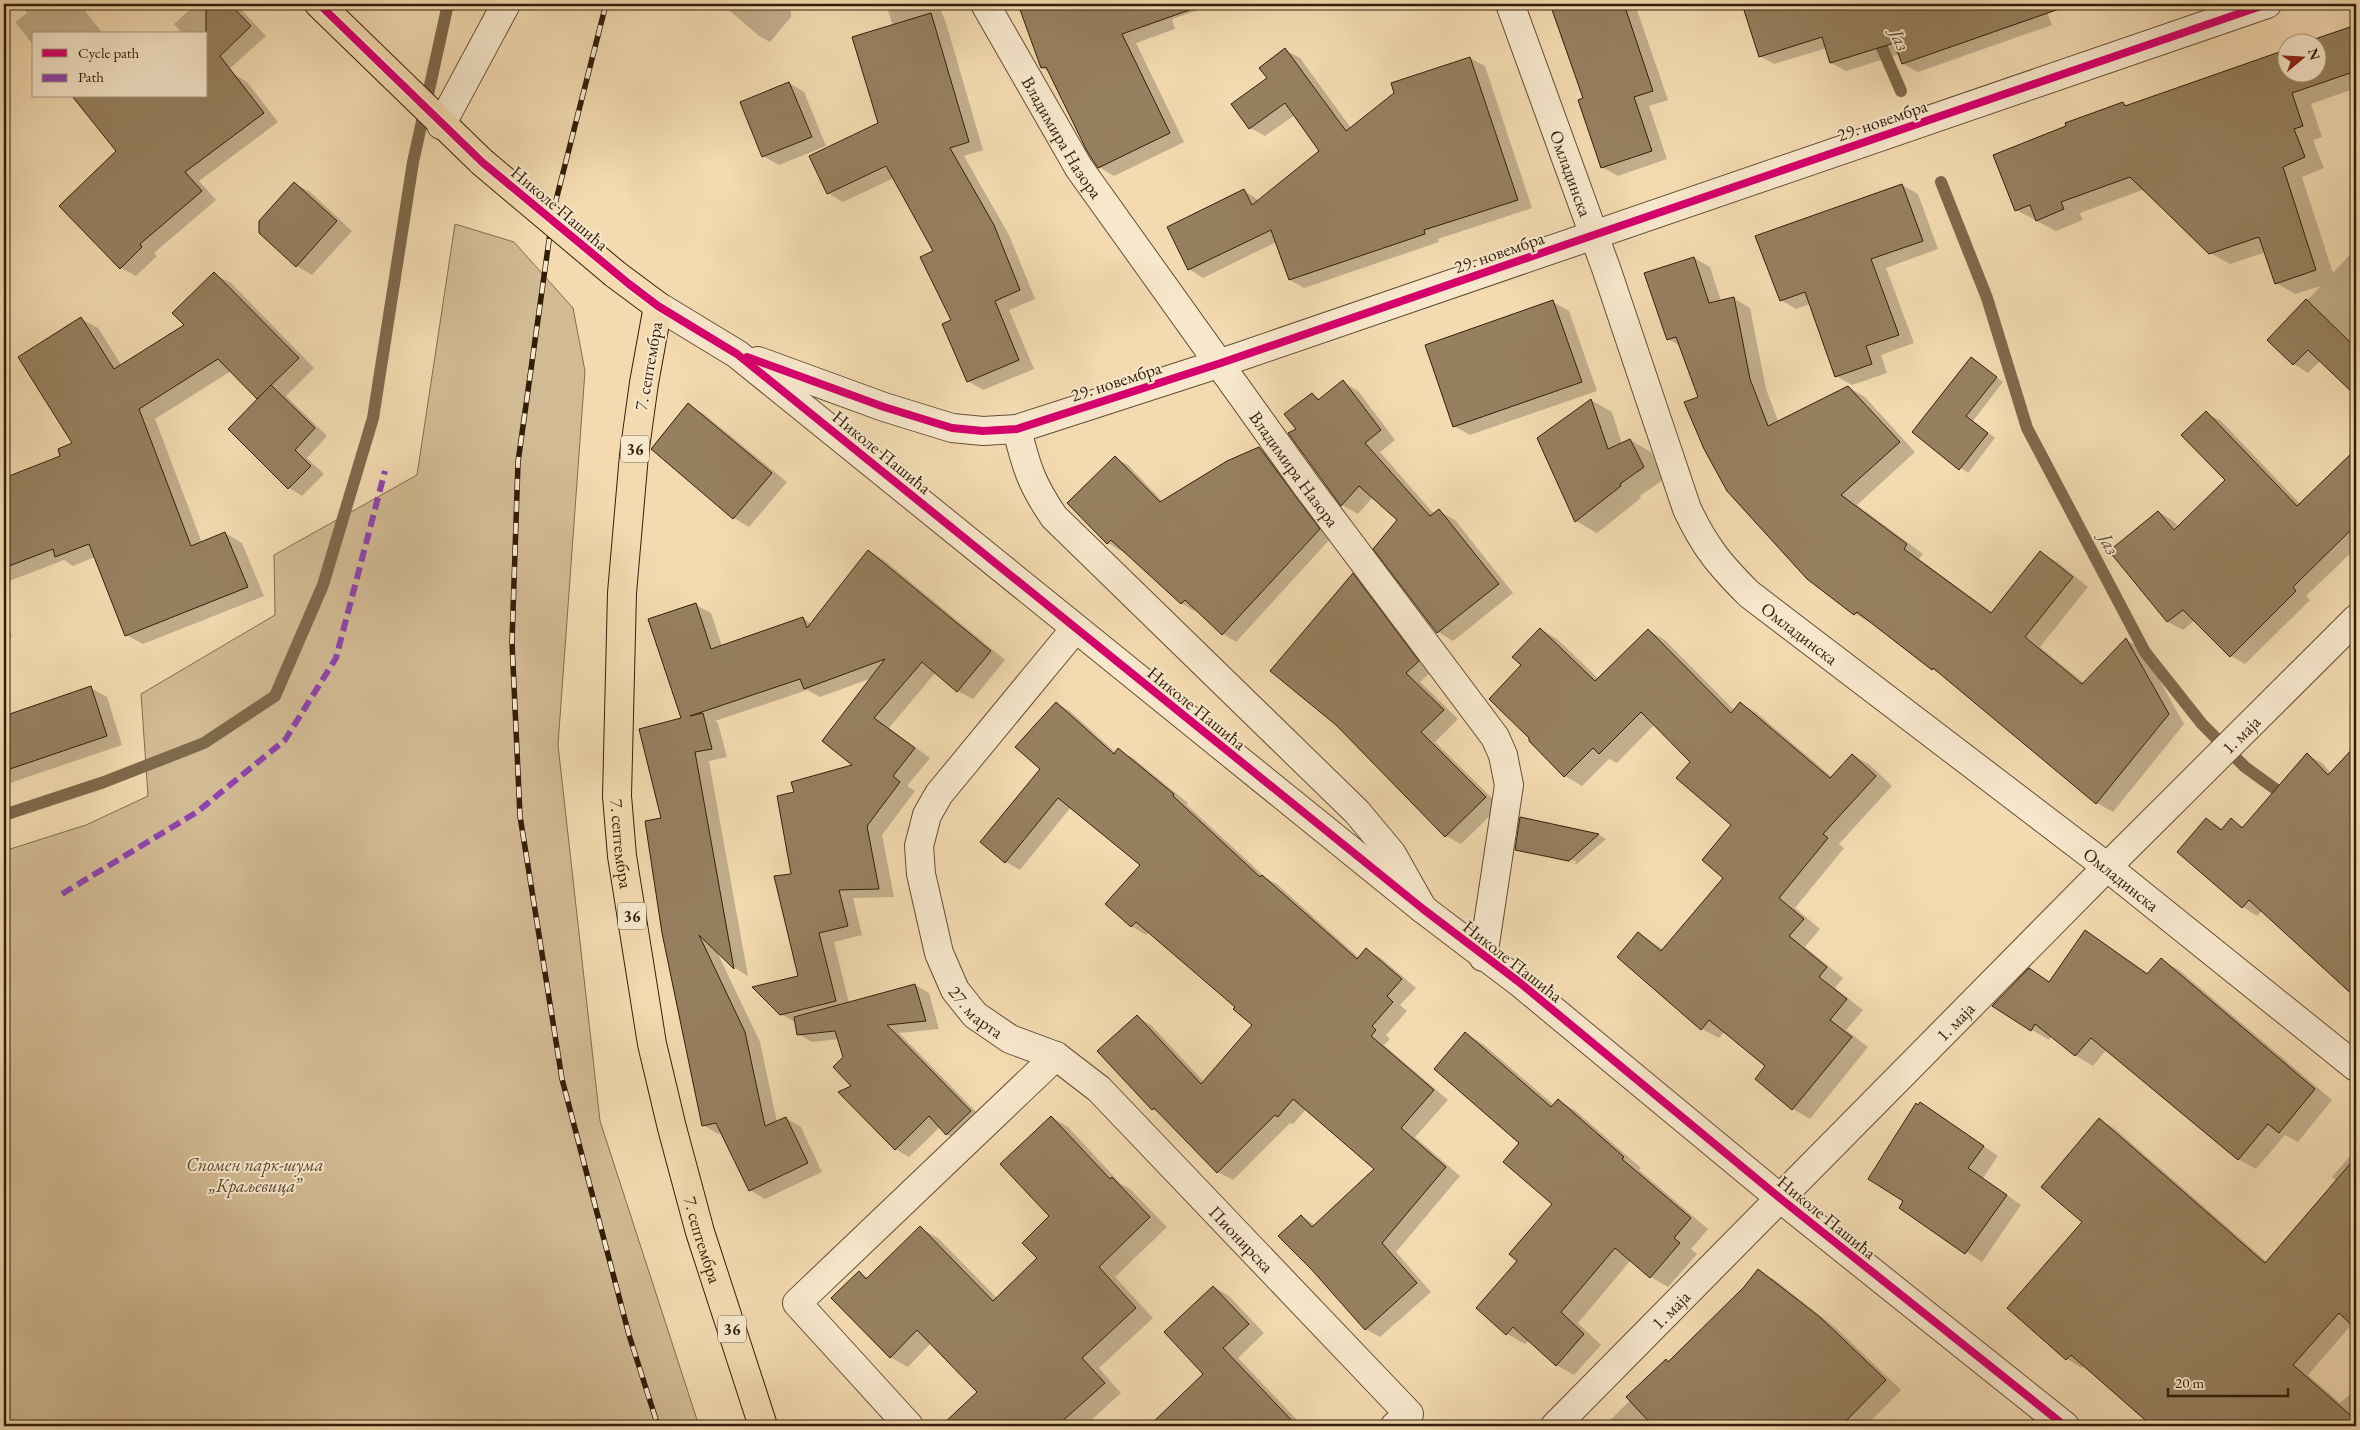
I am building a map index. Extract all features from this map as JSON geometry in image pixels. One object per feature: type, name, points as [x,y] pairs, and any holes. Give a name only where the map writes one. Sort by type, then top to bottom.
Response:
[{"type":"main road","name":"Николе Пашића","points":[[319,4],[439,123],[482,162],[615,274],[658,306]]},
{"type":"main road","name":"7. септембра","points":[[658,306],[634,454],[622,593],[617,796],[622,856],[652,1044],[672,1128],[700,1232],[763,1426]]},
{"type":"street","points":[[439,123],[506,4]]},
{"type":"street","name":"Владимира Назора","points":[[985,4],[1080,168],[1221,363],[1306,485],[1495,738],[1503,755],[1509,785],[1483,957]]},
{"type":"street","name":"Омладинска","points":[[1510,4],[1594,236],[1687,508],[1700,538],[1716,561],[1749,594],[2107,867],[2356,1067]]},
{"type":"street","name":"29. новембра","points":[[737,354],[884,407],[952,428],[984,431],[1017,429],[1221,363],[2267,4]]},
{"type":"street","name":"Николе Пашића","points":[[658,306],[737,354],[1483,957],[1519,982],[1781,1199],[2065,1426]]},
{"type":"street","name":"Николе Пашића","points":[[1017,429],[1025,463],[1035,489],[1054,517],[1357,812],[1392,854],[1424,909]]},
{"type":"street","name":"1. маја","points":[[1554,1426],[1781,1199],[2107,867],[2356,619]]},
{"type":"street","name":"27. марта","points":[[1056,1056],[1010,1039],[975,1015],[955,990],[939,953],[921,874],[919,846],[927,815],[939,794],[1075,629]]},
{"type":"street","points":[[908,1426],[797,1304],[1056,1056]]},
{"type":"street","name":"Пионирска","points":[[1056,1056],[1099,1089],[1408,1422]]},
{"type":"green space","name":"Спомен парк-шума „Краљевица”","points":[[455,224],[514,242],[573,308],[585,371],[558,745],[600,1121],[699,1426],[4,1426],[4,851],[86,825],[148,796],[141,694],[275,615],[274,555],[417,475]]},
{"type":"building","points":[[206,4],[230,4],[251,26],[220,56],[264,113],[185,172],[202,191],[140,244],[142,247],[120,269],[59,206],[116,151],[74,98],[208,98],[208,32],[206,32]]},
{"type":"building","points":[[1018,4],[1194,4],[1195,8],[1122,34],[1170,133],[1098,168],[1087,151],[1046,67],[1041,68]]},
{"type":"building","points":[[1550,4],[1624,4],[1653,91],[1634,97],[1652,151],[1601,168],[1578,100],[1583,98]]},
{"type":"building","points":[[1742,4],[2061,4],[2062,8],[1902,64],[1894,43],[1830,63],[1822,37],[1759,57]]},
{"type":"building","points":[[931,13],[969,142],[950,148],[994,225],[1020,290],[995,301],[1019,360],[967,382],[942,324],[951,320],[920,257],[933,251],[886,166],[827,194],[809,156],[878,123],[852,37]]},
{"type":"building","points":[[2356,25],[2356,71],[2328,81],[2328,35]]},
{"type":"building","points":[[1285,48],[1346,131],[1394,93],[1391,83],[1470,57],[1518,200],[1424,230],[1425,234],[1289,280],[1271,230],[1188,270],[1167,227],[1244,189],[1252,205],[1319,151],[1285,103],[1249,129],[1231,104],[1267,78],[1259,68]]},
{"type":"building","points":[[2278,52],[2278,82],[2324,82],[2292,93],[2303,126],[2294,129],[2305,157],[2283,167],[2316,270],[2275,284],[2259,237],[2209,254],[2130,177],[2061,202],[2064,209],[2036,221],[2030,205],[2015,211],[1993,155],[2066,126],[2065,123],[2123,102],[2125,106]]},
{"type":"building","points":[[789,82],[812,137],[762,157],[740,102]]},
{"type":"building","points":[[294,182],[337,221],[296,267],[259,233],[259,221]]},
{"type":"building","points":[[1902,184],[1923,241],[1871,259],[1899,335],[1866,346],[1872,364],[1835,377],[1805,292],[1780,301],[1755,236]]},
{"type":"building","points":[[1694,257],[1709,303],[1734,297],[1750,379],[1768,426],[1848,386],[1900,442],[1841,495],[1907,544],[1904,549],[1991,613],[2040,551],[2073,577],[2025,637],[2082,684],[2126,638],[2169,714],[2096,804],[1933,668],[1932,670],[1857,612],[1854,615],[1807,579],[1727,491],[1704,449],[1684,402],[1698,397],[1676,337],[1667,340],[1644,273]]},
{"type":"building","points":[[214,272],[299,358],[257,399],[218,359],[139,409],[191,546],[225,532],[248,587],[125,636],[89,544],[55,557],[53,549],[4,568],[4,478],[60,456],[58,449],[72,443],[18,357],[81,317],[114,369],[184,325],[172,313]]},
{"type":"building","points":[[2306,299],[2356,348],[2356,396],[2308,350],[2293,365],[2267,340]]},
{"type":"building","points":[[1553,300],[1582,382],[1453,427],[1425,345]]},
{"type":"building","points":[[1971,357],[1997,377],[1966,416],[1988,433],[1959,470],[1912,432]]},
{"type":"building","points":[[1343,380],[1381,430],[1365,443],[1430,516],[1439,509],[1499,584],[1437,633],[1373,549],[1397,520],[1359,486],[1341,506],[1288,433],[1296,429],[1284,414],[1312,393],[1318,400]]},
{"type":"building","points":[[271,385],[315,428],[295,450],[311,466],[288,489],[228,429]]},
{"type":"building","points":[[1591,399],[1608,449],[1630,439],[1644,467],[1620,484],[1621,486],[1575,522],[1537,438]]},
{"type":"building","points":[[688,403],[772,473],[733,519],[651,449]]},
{"type":"building","points":[[2206,411],[2297,506],[2356,449],[2356,525],[2293,587],[2296,591],[2230,657],[2183,610],[2167,622],[2109,551],[2158,511],[2174,530],[2225,480],[2181,435]]},
{"type":"building","points":[[1259,447],[1320,529],[1222,635],[1185,600],[1181,604],[1111,540],[1107,544],[1067,503],[1115,456],[1160,502],[1227,461]]},
{"type":"building","points":[[868,550],[991,651],[957,692],[922,662],[874,718],[915,748],[893,776],[900,782],[867,826],[879,889],[839,890],[848,926],[819,933],[836,1001],[780,1015],[752,987],[798,976],[774,876],[791,874],[777,796],[794,792],[791,782],[852,765],[822,741],[885,659],[804,689],[800,679],[690,716],[703,713],[712,749],[695,752],[734,969],[699,935],[745,1032],[765,1126],[786,1117],[808,1163],[749,1191],[716,1123],[702,1126],[662,933],[645,821],[661,818],[639,729],[681,718],[648,619],[696,603],[711,649],[803,617],[807,628]]},
{"type":"building","points":[[1353,573],[1419,661],[1406,673],[1444,710],[1421,732],[1486,797],[1445,837],[1336,725],[1270,671]]},
{"type":"building","points":[[1540,628],[1595,681],[1648,629],[1731,713],[1740,702],[1830,778],[1852,754],[1876,776],[1823,834],[1828,838],[1779,898],[1804,919],[1789,936],[1827,967],[1819,977],[1847,999],[1830,1020],[1852,1037],[1792,1110],[1755,1079],[1765,1066],[1709,1020],[1701,1030],[1617,957],[1638,932],[1661,951],[1723,878],[1702,860],[1731,825],[1676,778],[1690,762],[1641,712],[1599,754],[1593,748],[1564,777],[1529,741],[1529,738],[1489,699],[1521,665],[1512,657]]},
{"type":"building","points":[[91,686],[107,736],[4,771],[4,716]]},
{"type":"building","points":[[1056,702],[1114,754],[1118,748],[1174,794],[1173,796],[1260,877],[1262,875],[1357,959],[1366,948],[1402,979],[1387,996],[1393,1002],[1372,1026],[1376,1030],[1371,1036],[1434,1090],[1401,1128],[1446,1167],[1382,1243],[1417,1283],[1365,1330],[1312,1270],[1278,1236],[1301,1215],[1312,1227],[1374,1169],[1293,1099],[1278,1117],[1275,1115],[1217,1173],[1154,1108],[1152,1110],[1097,1051],[1137,1015],[1201,1084],[1252,1025],[1233,1009],[1235,1007],[1136,922],[1131,927],[1105,904],[1140,865],[1058,798],[1005,863],[980,842],[1040,769],[1015,747]]},
{"type":"building","points":[[2356,745],[2356,998],[2249,900],[2242,908],[2177,852],[2206,818],[2221,830],[2231,818],[2242,828],[2307,753],[2328,775]]},
{"type":"building","points":[[1520,817],[1599,834],[1569,861],[1515,850]]},
{"type":"building","points":[[2085,930],[2147,974],[2161,958],[2315,1089],[2279,1133],[2268,1124],[2238,1160],[2091,1038],[2075,1056],[2035,1024],[2031,1031],[1992,1006],[2029,968],[2049,982]]},
{"type":"building","points":[[915,984],[926,1021],[887,1025],[971,1111],[946,1135],[929,1116],[895,1150],[838,1092],[851,1086],[833,1067],[843,1057],[835,1031],[797,1035],[794,1017]]},
{"type":"building","points":[[1465,1032],[1551,1107],[1558,1099],[1624,1157],[1622,1159],[1691,1218],[1674,1238],[1680,1243],[1650,1278],[1615,1248],[1561,1312],[1584,1334],[1556,1366],[1513,1327],[1506,1335],[1476,1308],[1517,1261],[1509,1254],[1552,1204],[1503,1162],[1519,1143],[1434,1069]]},
{"type":"building","points":[[1920,1102],[1984,1146],[1968,1168],[2007,1195],[1965,1254],[1899,1208],[1903,1201],[1868,1179],[1916,1103],[1918,1105]]},
{"type":"building","points":[[1051,1116],[1110,1179],[1112,1177],[1150,1217],[1099,1267],[1136,1308],[1082,1358],[1105,1383],[1057,1426],[941,1426],[977,1392],[917,1330],[890,1358],[831,1298],[859,1271],[866,1279],[920,1226],[993,1301],[1037,1258],[1022,1243],[1049,1216],[1000,1164]]},
{"type":"building","points":[[2099,1118],[2265,1263],[2356,1157],[2356,1329],[2339,1313],[2293,1365],[2356,1420],[2356,1426],[2152,1426],[2071,1355],[2066,1360],[2007,1308],[2082,1222],[2041,1187]]},
{"type":"building","points":[[1758,1269],[1821,1318],[1886,1380],[1841,1426],[1653,1426],[1626,1397],[1666,1359],[1668,1362],[1744,1287]]},
{"type":"building","points":[[1213,1286],[1249,1324],[1223,1348],[1297,1426],[1149,1426],[1203,1374],[1164,1332]]},
{"type":"waterway","points":[[4,815],[104,782],[204,743],[275,696],[323,585],[373,418],[413,162],[448,4]]},
{"type":"waterway","name":"Јаз","points":[[1863,4],[1901,91]]},
{"type":"waterway","name":"Јаз","points":[[1941,182],[1987,298],[2027,428],[2145,652],[2202,724],[2245,767],[2289,799]]},
{"type":"railway","points":[[606,4],[553,212],[518,462],[512,642],[520,816],[562,1079],[629,1335],[658,1426]]},
{"type":"marked path","points":[[62,894],[197,812],[285,740],[336,658],[385,471]]},
{"type":"cycle path","points":[[319,4],[482,162],[629,284],[658,306],[737,354],[1423,909],[1519,982],[1781,1199],[2065,1426]]},
{"type":"cycle path","points":[[747,357],[884,407],[952,428],[983,431],[1017,429],[1221,363],[2267,4]]}]
